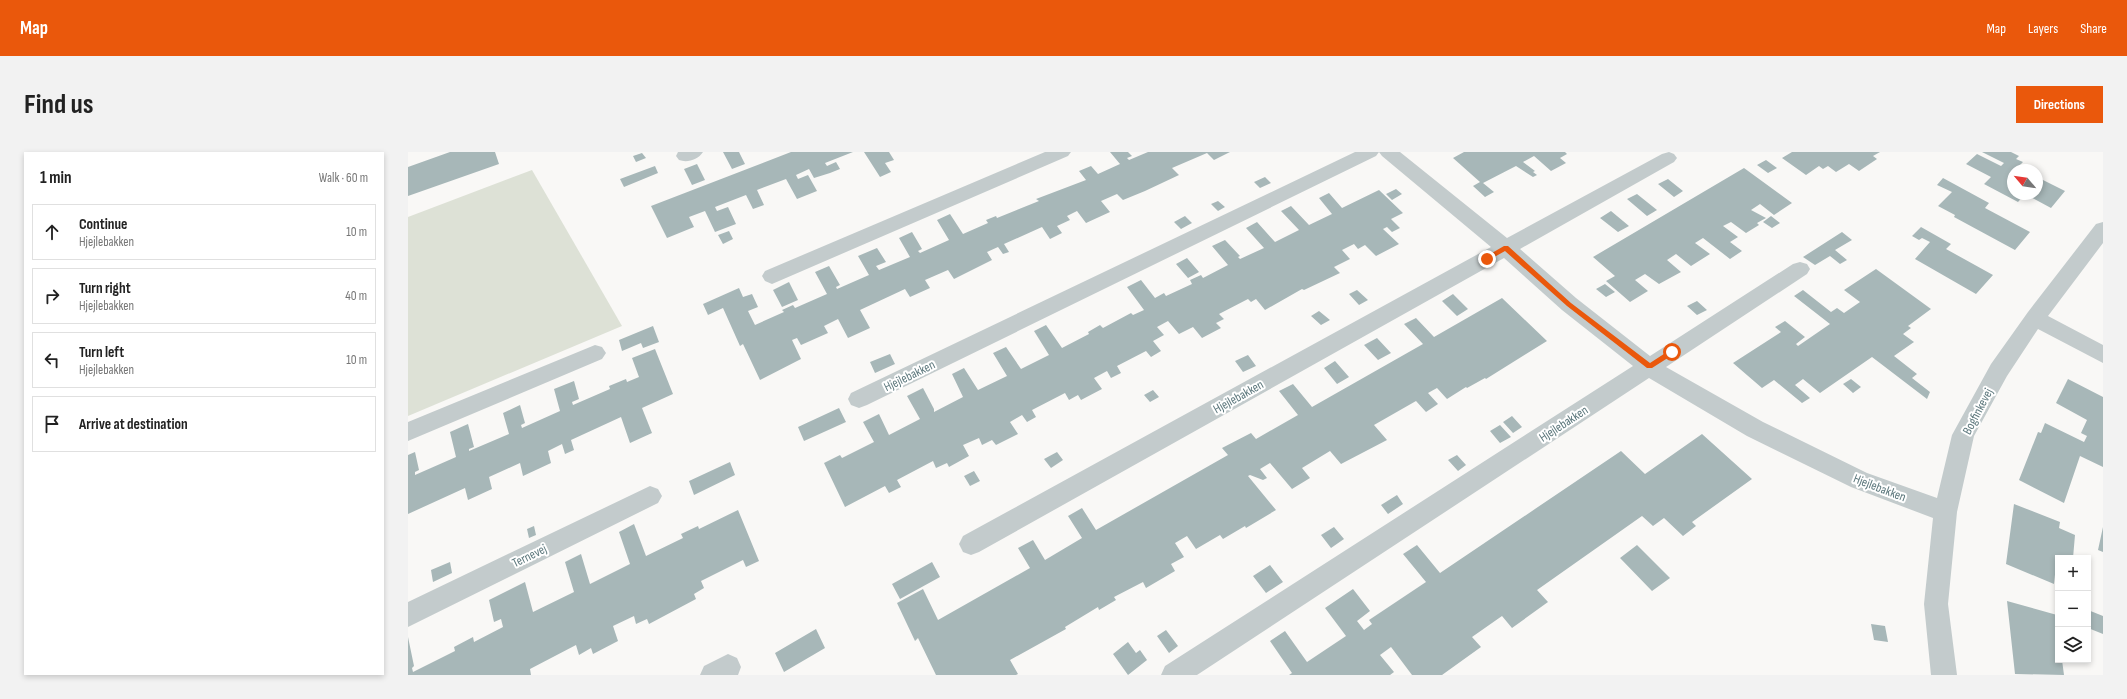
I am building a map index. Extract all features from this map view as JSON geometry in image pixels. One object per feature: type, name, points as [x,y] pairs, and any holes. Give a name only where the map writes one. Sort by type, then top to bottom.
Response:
[{"type":"street","points":[[772,276],[1062,152]]},
{"type":"street","name":"Hjejlebakken","points":[[859,399],[1370,152]]},
{"type":"street","name":"Hjejlebakken","points":[[1388,152],[1506,248],[1569,304],[1649,367],[1755,428],[1859,480],[1945,512]]},
{"type":"street","name":"Hjejlebakken","points":[[971,544],[1668,158]]},
{"type":"street","name":"Bogfinkevej","points":[[1944,675],[1936,604],[1945,512],[1963,435],[1999,370],[2035,318],[2103,228]]},
{"type":"street","name":"Hjejlebakken","points":[[1174,675],[1800,269]]},
{"type":"street","points":[[2035,318],[2103,355]]},
{"type":"street","points":[[408,432],[595,353]]},
{"type":"street","name":"Ternevej","points":[[408,615],[650,496]]},
{"type":"shaded area","points":[[532,170],[622,326],[408,416],[408,217]]},
{"type":"building","points":[[450,152],[495,152],[499,164],[408,196],[408,167]]},
{"type":"building","points":[[723,152],[739,152],[745,164],[732,169]]},
{"type":"building","points":[[791,152],[853,152],[825,163],[827,166],[836,162],[840,169],[814,178],[809,169],[796,175],[798,179],[808,175],[817,191],[797,199],[786,179],[757,190],[764,205],[753,209],[746,195],[715,207],[717,211],[728,207],[736,224],[715,232],[705,211],[689,217],[694,227],[667,238],[651,206]]},
{"type":"building","points":[[864,152],[889,152],[894,160],[885,163],[891,172],[880,177]]},
{"type":"building","points":[[1110,152],[1128,152],[1132,156],[1127,158],[1129,160],[1148,152],[1230,152],[1214,160],[1207,153],[1172,168],[1179,175],[1145,191],[1123,200],[1117,194],[1101,201],[1110,212],[1086,223],[1077,211],[1067,216],[1070,220],[1057,226],[1062,233],[1050,239],[1042,227],[1004,244],[1009,252],[1003,254],[998,247],[987,252],[992,260],[954,279],[948,270],[925,280],[930,288],[910,297],[905,289],[860,310],[870,328],[848,338],[838,319],[824,326],[828,333],[801,345],[797,338],[792,340],[801,359],[760,380],[743,344],[740,346],[723,308],[708,315],[703,304],[739,288],[743,297],[752,294],[758,307],[748,311],[755,325],[784,312],[782,310],[793,305],[795,308],[827,294],[815,272],[829,266],[840,285],[836,287],[837,289],[869,275],[858,256],[877,248],[886,262],[876,266],[879,270],[910,257],[899,238],[912,232],[922,249],[918,251],[920,253],[949,240],[937,220],[950,214],[963,234],[988,223],[986,220],[996,216],[997,218],[1039,201],[1036,199],[1086,180],[1079,171],[1091,166],[1098,174],[1120,164]]},
{"type":"building","points":[[1464,152],[1565,152],[1567,154],[1560,158],[1566,163],[1551,171],[1534,156],[1523,162],[1535,171],[1533,172],[1537,175],[1533,177],[1516,166],[1483,183],[1494,192],[1485,197],[1473,186],[1480,182],[1453,158]]},
{"type":"building","points":[[1792,152],[1880,152],[1873,156],[1877,159],[1859,171],[1849,164],[1836,172],[1828,166],[1823,169],[1819,166],[1806,175],[1782,158]]},
{"type":"building","points":[[1982,152],[2011,152],[2019,156],[2016,159],[2023,162],[2021,164],[2007,164],[2007,196],[1984,184],[1991,177],[1966,164],[1977,154],[2001,166],[2004,163]]},
{"type":"building","points":[[642,153],[646,158],[636,162],[633,156]]},
{"type":"building","points":[[1766,160],[1777,168],[1768,173],[1757,165]]},
{"type":"building","points":[[697,164],[705,180],[692,185],[684,169]]},
{"type":"building","points":[[655,166],[658,173],[624,187],[620,179]]},
{"type":"building","points":[[1744,168],[1792,203],[1774,215],[1760,204],[1751,210],[1766,218],[1757,223],[1759,225],[1746,233],[1731,222],[1723,226],[1738,237],[1730,242],[1742,251],[1730,259],[1703,238],[1695,243],[1710,254],[1691,266],[1676,254],[1667,260],[1681,272],[1659,284],[1645,274],[1635,280],[1648,291],[1630,302],[1606,281],[1615,276],[1593,257]]},
{"type":"building","points":[[1265,177],[1271,183],[1260,188],[1254,182]]},
{"type":"building","points":[[1943,178],[1989,203],[1985,208],[2030,232],[2015,250],[1954,217],[1955,215],[1938,206],[1952,192],[1937,185]]},
{"type":"building","points":[[1668,179],[1683,191],[1674,197],[1658,184]]},
{"type":"building","points":[[2043,180],[2065,191],[2051,208],[2036,200],[2043,200]]},
{"type":"building","points":[[1396,189],[1402,194],[1392,200],[1386,194]]},
{"type":"building","points":[[1379,190],[1403,213],[1391,219],[1400,228],[1392,232],[1387,227],[1383,229],[1399,244],[1376,256],[1365,245],[1358,249],[1354,244],[1342,250],[1350,259],[1334,267],[1340,273],[1304,290],[1302,289],[1265,310],[1256,299],[1251,302],[1248,299],[1219,314],[1224,319],[1216,323],[1221,328],[1202,338],[1193,327],[1179,334],[1168,321],[1157,327],[1164,335],[1153,341],[1161,351],[1151,357],[1146,351],[1117,366],[1121,373],[1111,378],[1107,371],[1094,378],[1102,389],[1081,400],[1078,395],[1069,400],[1065,393],[1032,410],[1036,417],[1027,422],[1022,415],[1010,422],[1018,434],[996,445],[992,440],[982,445],[979,438],[963,445],[969,456],[949,467],[947,463],[936,468],[933,461],[897,480],[901,487],[889,493],[885,486],[845,507],[824,463],[840,455],[842,458],[874,442],[863,422],[879,414],[889,435],[920,419],[907,396],[923,388],[934,409],[934,412],[963,397],[952,374],[964,368],[978,390],[1007,376],[993,353],[1006,347],[1021,369],[1049,355],[1034,331],[1046,325],[1062,348],[1089,334],[1088,332],[1100,325],[1103,328],[1131,313],[1133,315],[1144,310],[1127,287],[1141,280],[1155,298],[1164,293],[1166,296],[1192,284],[1190,280],[1201,275],[1203,278],[1228,265],[1212,246],[1225,240],[1240,256],[1238,257],[1240,259],[1264,248],[1246,228],[1257,222],[1275,242],[1299,230],[1281,211],[1291,206],[1309,225],[1332,214],[1319,198],[1329,193],[1342,208]]},
{"type":"building","points":[[1637,194],[1657,210],[1647,216],[1627,199]]},
{"type":"building","points":[[1218,201],[1225,207],[1218,211],[1211,204]]},
{"type":"building","points":[[1611,211],[1629,226],[1618,232],[1600,218]]},
{"type":"building","points":[[1185,216],[1192,223],[1181,229],[1174,222]]},
{"type":"building","points":[[1771,216],[1780,223],[1772,228],[1763,222]]},
{"type":"building","points":[[1921,227],[1951,244],[1946,249],[1993,275],[1976,294],[1915,259],[1930,242],[1922,238],[1919,240],[1912,236]]},
{"type":"building","points":[[729,231],[733,239],[723,244],[718,235]]},
{"type":"building","points":[[1842,232],[1852,240],[1835,250],[1847,260],[1840,264],[1830,256],[1815,265],[1803,257]]},
{"type":"building","points":[[1187,258],[1199,272],[1188,278],[1176,264]]},
{"type":"building","points":[[1876,269],[1931,309],[1908,326],[1911,328],[1903,334],[1914,342],[1894,356],[1917,374],[1912,378],[1930,392],[1927,399],[1872,357],[1820,393],[1803,379],[1795,385],[1810,398],[1802,403],[1774,380],[1762,388],[1733,363],[1781,332],[1775,327],[1785,321],[1805,337],[1796,344],[1798,346],[1830,324],[1794,296],[1803,290],[1831,312],[1837,308],[1844,313],[1860,302],[1844,290]]},
{"type":"building","points":[[789,282],[798,300],[782,307],[773,290]]},
{"type":"building","points":[[1605,284],[1615,292],[1606,297],[1596,289]]},
{"type":"building","points":[[1357,290],[1368,300],[1359,305],[1349,294]]},
{"type":"building","points":[[1453,294],[1468,309],[1457,316],[1442,301]]},
{"type":"building","points":[[1502,298],[1547,341],[1486,379],[1485,378],[1467,388],[1466,387],[1447,399],[1437,388],[1428,393],[1438,404],[1426,412],[1416,401],[1374,425],[1387,440],[1341,464],[1330,451],[1302,468],[1310,478],[1292,489],[1270,463],[1260,469],[1267,478],[1263,480],[1250,475],[1248,476],[1276,510],[1246,528],[1245,526],[1223,539],[1220,535],[1196,549],[1187,536],[1175,543],[1184,557],[1171,564],[1175,571],[1146,588],[1143,582],[1114,597],[1116,600],[1099,610],[1098,607],[1065,627],[1066,629],[1010,660],[1018,674],[936,675],[918,638],[915,641],[897,603],[923,589],[938,620],[1030,568],[1018,548],[1033,540],[1045,560],[1082,538],[1068,516],[1082,508],[1096,530],[1228,455],[1222,448],[1251,433],[1256,439],[1298,415],[1279,391],[1293,384],[1312,407],[1423,344],[1404,324],[1416,318],[1434,337]]},
{"type":"building","points":[[1697,301],[1707,310],[1697,315],[1687,306]]},
{"type":"building","points":[[1319,311],[1330,320],[1321,325],[1311,316]]},
{"type":"building","points":[[653,326],[659,342],[643,348],[641,343],[622,351],[619,340]]},
{"type":"building","points":[[1377,338],[1391,353],[1378,360],[1364,345]]},
{"type":"building","points":[[655,349],[673,394],[642,408],[652,433],[630,443],[621,417],[571,440],[574,450],[565,454],[562,444],[548,451],[551,463],[523,476],[520,463],[489,477],[492,489],[468,500],[465,488],[408,514],[408,455],[415,452],[419,470],[415,472],[415,475],[456,457],[450,432],[468,424],[474,447],[469,449],[469,451],[509,434],[503,413],[520,405],[525,423],[521,425],[522,428],[560,411],[554,389],[574,381],[579,399],[572,402],[573,405],[610,389],[609,386],[626,379],[627,382],[639,377],[632,358]]},
{"type":"building","points":[[890,354],[895,364],[875,373],[870,362]]},
{"type":"building","points":[[1248,355],[1256,366],[1243,372],[1235,361]]},
{"type":"building","points":[[1335,361],[1349,377],[1337,384],[1324,368]]},
{"type":"building","points":[[1851,379],[1861,387],[1853,393],[1843,384]]},
{"type":"building","points":[[2068,379],[2103,397],[2103,467],[2080,456],[2064,503],[2019,480],[2038,432],[2041,433],[2045,423],[2084,442],[2087,436],[2081,433],[2087,420],[2056,403]]},
{"type":"building","points":[[1153,390],[1159,397],[1150,402],[1144,395]]},
{"type":"building","points":[[839,408],[846,422],[804,441],[798,427]]},
{"type":"building","points":[[1512,416],[1522,427],[1513,433],[1503,422]]},
{"type":"building","points":[[1500,425],[1511,437],[1500,443],[1490,431]]},
{"type":"building","points":[[1702,434],[1752,479],[1692,522],[1696,526],[1683,536],[1664,518],[1653,526],[1642,516],[1537,590],[1548,602],[1512,628],[1502,616],[1472,637],[1481,647],[1442,675],[1412,675],[1391,647],[1380,655],[1394,672],[1390,675],[1289,675],[1292,673],[1270,641],[1285,631],[1307,662],[1346,636],[1325,608],[1353,589],[1370,611],[1357,621],[1364,630],[1372,624],[1369,620],[1426,582],[1403,554],[1417,545],[1440,573],[1621,451],[1645,474]]},
{"type":"building","points":[[1057,452],[1063,460],[1051,468],[1044,459]]},
{"type":"building","points":[[1457,455],[1466,465],[1458,471],[1448,460]]},
{"type":"building","points":[[730,462],[735,475],[694,495],[689,481]]},
{"type":"building","points":[[974,471],[980,481],[970,486],[964,476]]},
{"type":"building","points":[[1397,495],[1403,504],[1388,514],[1381,505]]},
{"type":"building","points":[[2014,504],[2060,522],[2059,528],[2075,535],[2073,555],[2055,555],[2054,584],[2006,564]]},
{"type":"building","points":[[738,510],[759,561],[746,567],[743,560],[701,581],[704,588],[694,594],[696,599],[649,624],[647,619],[636,624],[634,616],[613,626],[618,641],[593,654],[591,648],[579,655],[576,645],[530,669],[531,675],[408,675],[408,637],[414,666],[412,668],[413,672],[455,651],[454,647],[473,637],[474,642],[503,627],[501,619],[494,622],[489,600],[525,582],[533,612],[574,592],[565,562],[581,554],[590,584],[630,564],[619,532],[634,524],[646,556],[683,538],[681,534],[698,526],[699,529]]},
{"type":"building","points":[[534,526],[536,535],[529,538],[527,529]]},
{"type":"building","points":[[1334,527],[1344,539],[1331,548],[1321,535]]},
{"type":"building","points":[[2103,527],[2103,552],[2098,550]]},
{"type":"building","points":[[1637,545],[1670,578],[1652,591],[1620,558]]},
{"type":"building","points":[[450,562],[452,573],[433,582],[431,570]]},
{"type":"building","points":[[932,562],[940,577],[900,599],[892,584]]},
{"type":"building","points":[[1270,565],[1283,582],[1266,593],[1253,576]]},
{"type":"building","points":[[2007,601],[2055,614],[2055,663],[2062,663],[2064,675],[2015,674]]},
{"type":"building","points":[[2091,611],[2103,616],[2103,634],[2091,629]]},
{"type":"building","points":[[1871,624],[1885,626],[1888,642],[1874,640]]},
{"type":"building","points":[[816,629],[825,648],[784,672],[775,653]]},
{"type":"building","points":[[1166,630],[1178,646],[1169,653],[1157,636]]},
{"type":"building","points":[[1128,642],[1136,653],[1140,650],[1147,660],[1128,675],[1113,654]]},
{"type":"route","points":[[1487,259],[1506,248],[1569,304],[1649,367],[1672,352]]}]
